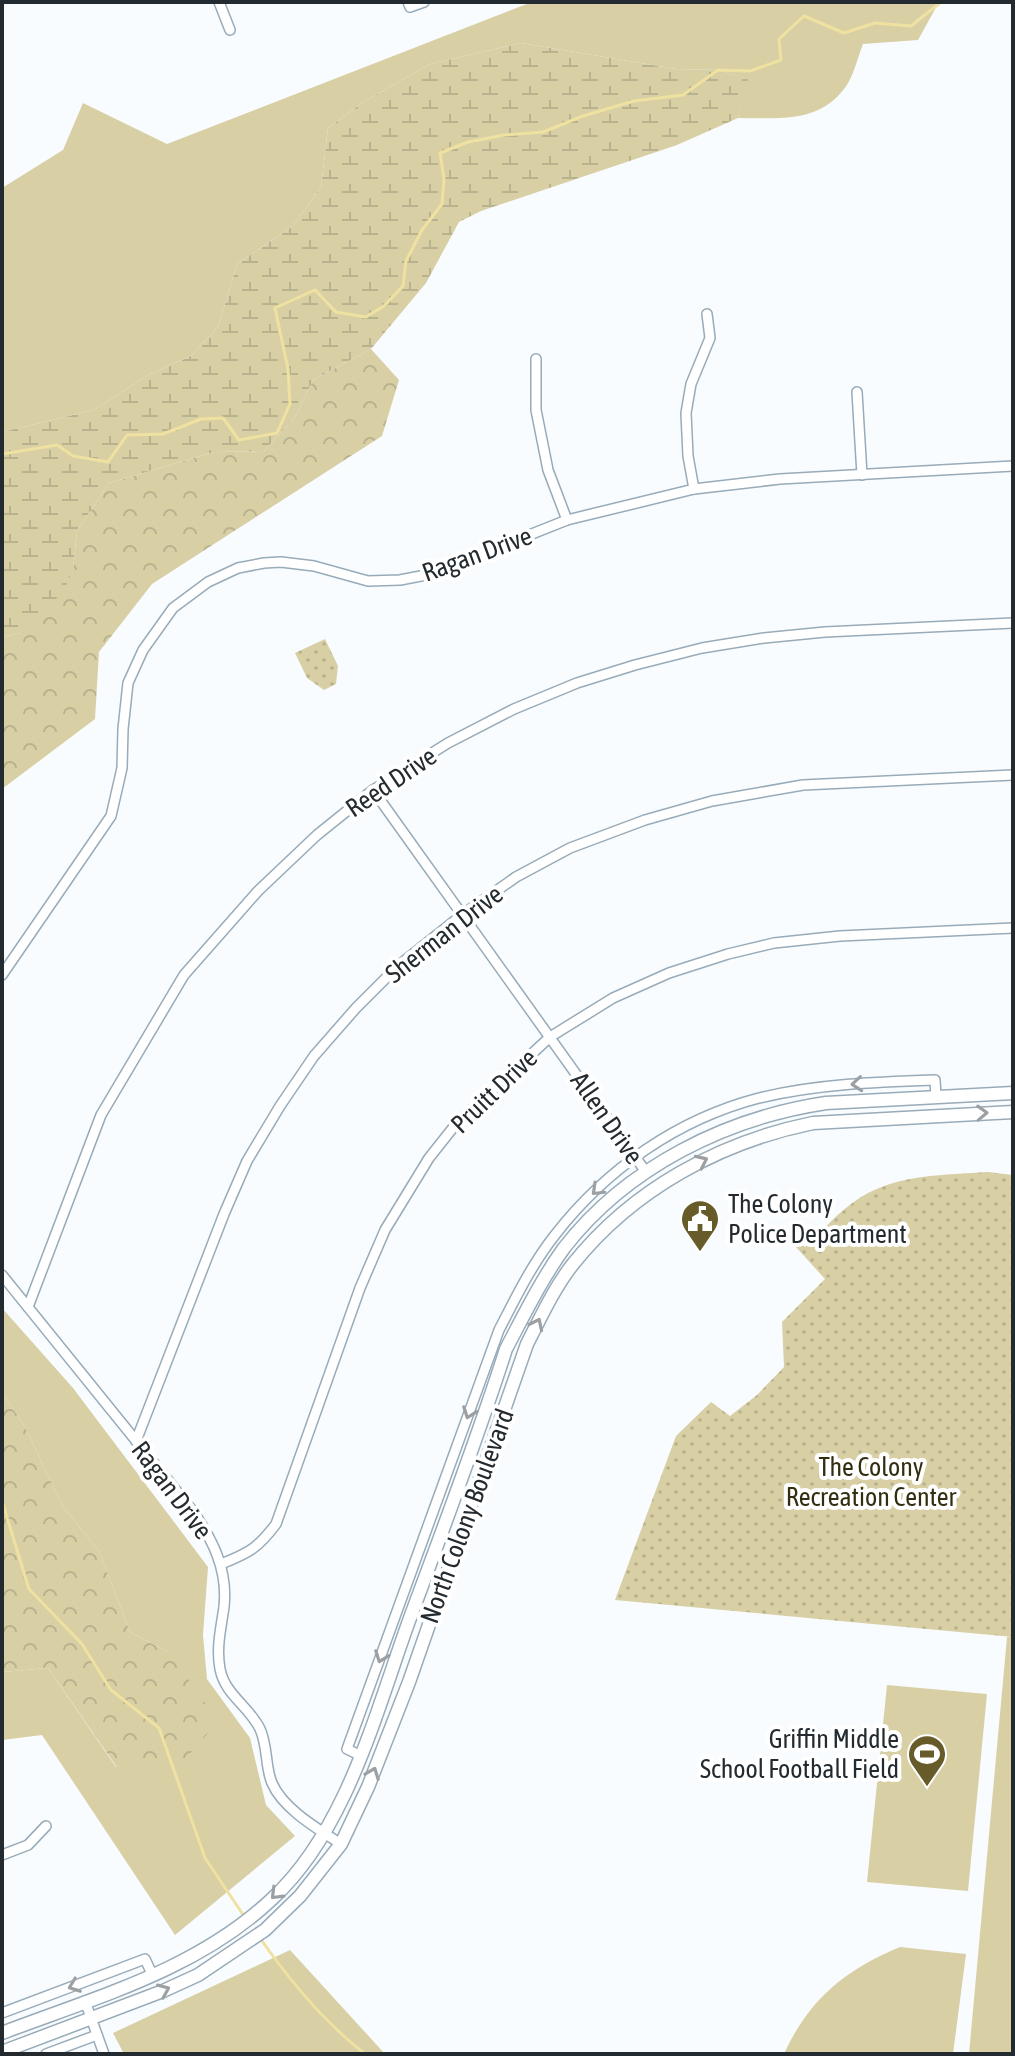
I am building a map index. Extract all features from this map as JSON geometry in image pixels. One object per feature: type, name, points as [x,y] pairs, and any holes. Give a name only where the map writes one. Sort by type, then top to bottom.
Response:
[{"type":"main road","name":"North Colony Boulevard","points":[[2,2033],[153,1976],[200,1954],[273,1899],[302,1867],[343,1797],[506,1349],[533,1296],[565,1247],[609,1202],[646,1172],[688,1147],[742,1122],[826,1103],[1013,1093]]},
{"type":"main road","name":"North Colony Boulevard","points":[[2,2052],[198,1975],[265,1930],[300,1896],[341,1844],[368,1787],[409,1682],[527,1344],[547,1304],[573,1265],[604,1231],[655,1188],[697,1163],[751,1139],[813,1123],[1013,1112]]},
{"type":"main road","points":[[646,1172],[655,1188]]},
{"type":"street","points":[[219,2],[230,30]]},
{"type":"street","points":[[409,5],[424,2]]},
{"type":"street","points":[[694,489],[688,456],[686,413],[691,384],[710,338],[707,314]]},
{"type":"street","points":[[536,359],[536,410],[548,470],[567,520]]},
{"type":"street","points":[[857,392],[862,475]]},
{"type":"street","name":"Ragan Drive","points":[[2,975],[111,816],[123,760],[123,719],[128,683],[151,637],[173,608],[208,582],[251,565],[281,562],[314,566],[368,581],[400,580],[431,574],[567,520],[694,489],[780,479],[1013,466]]},
{"type":"street","name":"Reed Drive","points":[[28,1307],[101,1115],[184,975],[258,891],[317,835],[373,790],[448,743],[514,709],[577,683],[635,665],[702,648],[764,638],[1013,623]]},
{"type":"street","name":"Sherman Drive","points":[[136,1441],[224,1214],[247,1161],[280,1106],[314,1056],[356,1008],[398,966],[462,915],[516,877],[570,848],[645,820],[712,801],[803,785],[1013,775]]},
{"type":"street","name":"Allen Drive","points":[[373,790],[646,1172]]},
{"type":"street","name":"Pruitt Drive","points":[[221,1564],[247,1554],[261,1544],[276,1524],[372,1259],[429,1158],[483,1097],[550,1037],[613,998],[669,973],[774,943],[840,936],[1013,928]]},
{"type":"street","points":[[359,1755],[347,1749],[499,1330],[522,1284],[555,1235],[597,1189],[635,1157],[701,1118],[758,1098],[817,1087],[935,1080],[936,1097]]},
{"type":"street","name":"Ragan Drive","points":[[2,1275],[208,1533],[221,1564],[225,1584],[218,1647],[220,1672],[230,1694],[248,1710],[261,1730],[272,1783],[280,1796],[341,1844]]},
{"type":"street","points":[[2,1855],[28,1845],[46,1826]]},
{"type":"street","points":[[2,2013],[145,1959],[153,1976]]},
{"type":"street","points":[[85,2001],[104,2054]]},
{"type":"street","points":[[46,2054],[97,2035]]},
{"type":"green space","points":[[532,2],[939,2],[918,40],[863,44],[847,85],[836,98],[812,113],[784,118],[738,118],[747,79],[718,70],[676,69],[521,43],[430,64],[365,101],[328,128],[321,187],[293,226],[237,264],[218,327],[191,356],[148,375],[94,410],[2,432],[2,188],[63,150],[83,103],[167,144]]},
{"type":"green space","points":[[521,43],[676,69],[718,70],[748,79],[738,118],[677,145],[481,211],[459,222],[426,283],[371,349],[313,380],[295,417],[264,451],[214,452],[109,483],[77,531],[73,570],[63,592],[20,633],[2,637],[2,432],[94,410],[148,375],[191,356],[218,327],[237,264],[293,226],[321,187],[328,128],[365,101],[430,64]]},
{"type":"green space","points":[[371,349],[399,380],[382,436],[152,584],[99,652],[95,719],[2,789],[2,637],[20,633],[73,570],[77,531],[109,483],[214,452],[264,451],[295,417],[313,380]]},
{"type":"green space","points":[[325,639],[338,666],[336,684],[324,690],[307,678],[295,653]]},
{"type":"green space","name":"The Colony Recreation Center","points":[[988,1172],[1013,1175],[1013,1637],[615,1600],[676,1436],[711,1402],[730,1416],[757,1395],[784,1367],[782,1322],[825,1279],[795,1246],[799,1242],[805,1247],[846,1208],[876,1189],[922,1177]]},
{"type":"green space","points":[[2,1308],[73,1388],[208,1567],[203,1635],[207,1679],[250,1738],[266,1805],[295,1836],[175,1935],[42,1735],[2,1740],[2,1672],[48,1668],[116,1767],[170,1653],[130,1632],[99,1551],[63,1507],[24,1425],[2,1393]]},
{"type":"green space","points":[[2,1393],[24,1425],[63,1507],[99,1551],[130,1632],[170,1653],[218,1722],[186,1758],[153,1771],[116,1766],[48,1668],[2,1672]]},
{"type":"green space","points":[[1007,1637],[1013,1637],[1013,2054],[969,2054]]},
{"type":"green space","name":"Griffin Middle School Football Field","points":[[887,1685],[987,1694],[968,1891],[867,1882]]},
{"type":"green space","points":[[900,1947],[966,1954],[953,2054],[784,2054],[805,2017],[831,1988],[862,1966]]},
{"type":"green space","points":[[290,1950],[385,2054],[124,2054],[113,2033]]},
{"type":"waterway","points":[[2,454],[57,445],[73,456],[108,462],[127,435],[163,434],[201,419],[223,418],[239,440],[277,433],[290,404],[288,369],[275,308],[315,290],[336,312],[366,317],[384,306],[403,286],[406,261],[422,230],[442,204],[444,179],[440,153],[468,142],[543,132],[634,101],[683,95],[718,70],[750,71],[781,60],[779,39],[804,16],[844,33],[875,23],[911,26],[941,2]]},
{"type":"waterway","points":[[2,1501],[29,1589],[82,1644],[111,1690],[159,1728],[205,1858],[244,1916]]},
{"type":"waterway","points":[[260,1938],[308,2000],[365,2054]]},
{"type":"place","name":"The Colony Police Department","points":[[700,1253]]},
{"type":"place","name":"Griffin Middle School Football Field","points":[[927,1788]]}]
